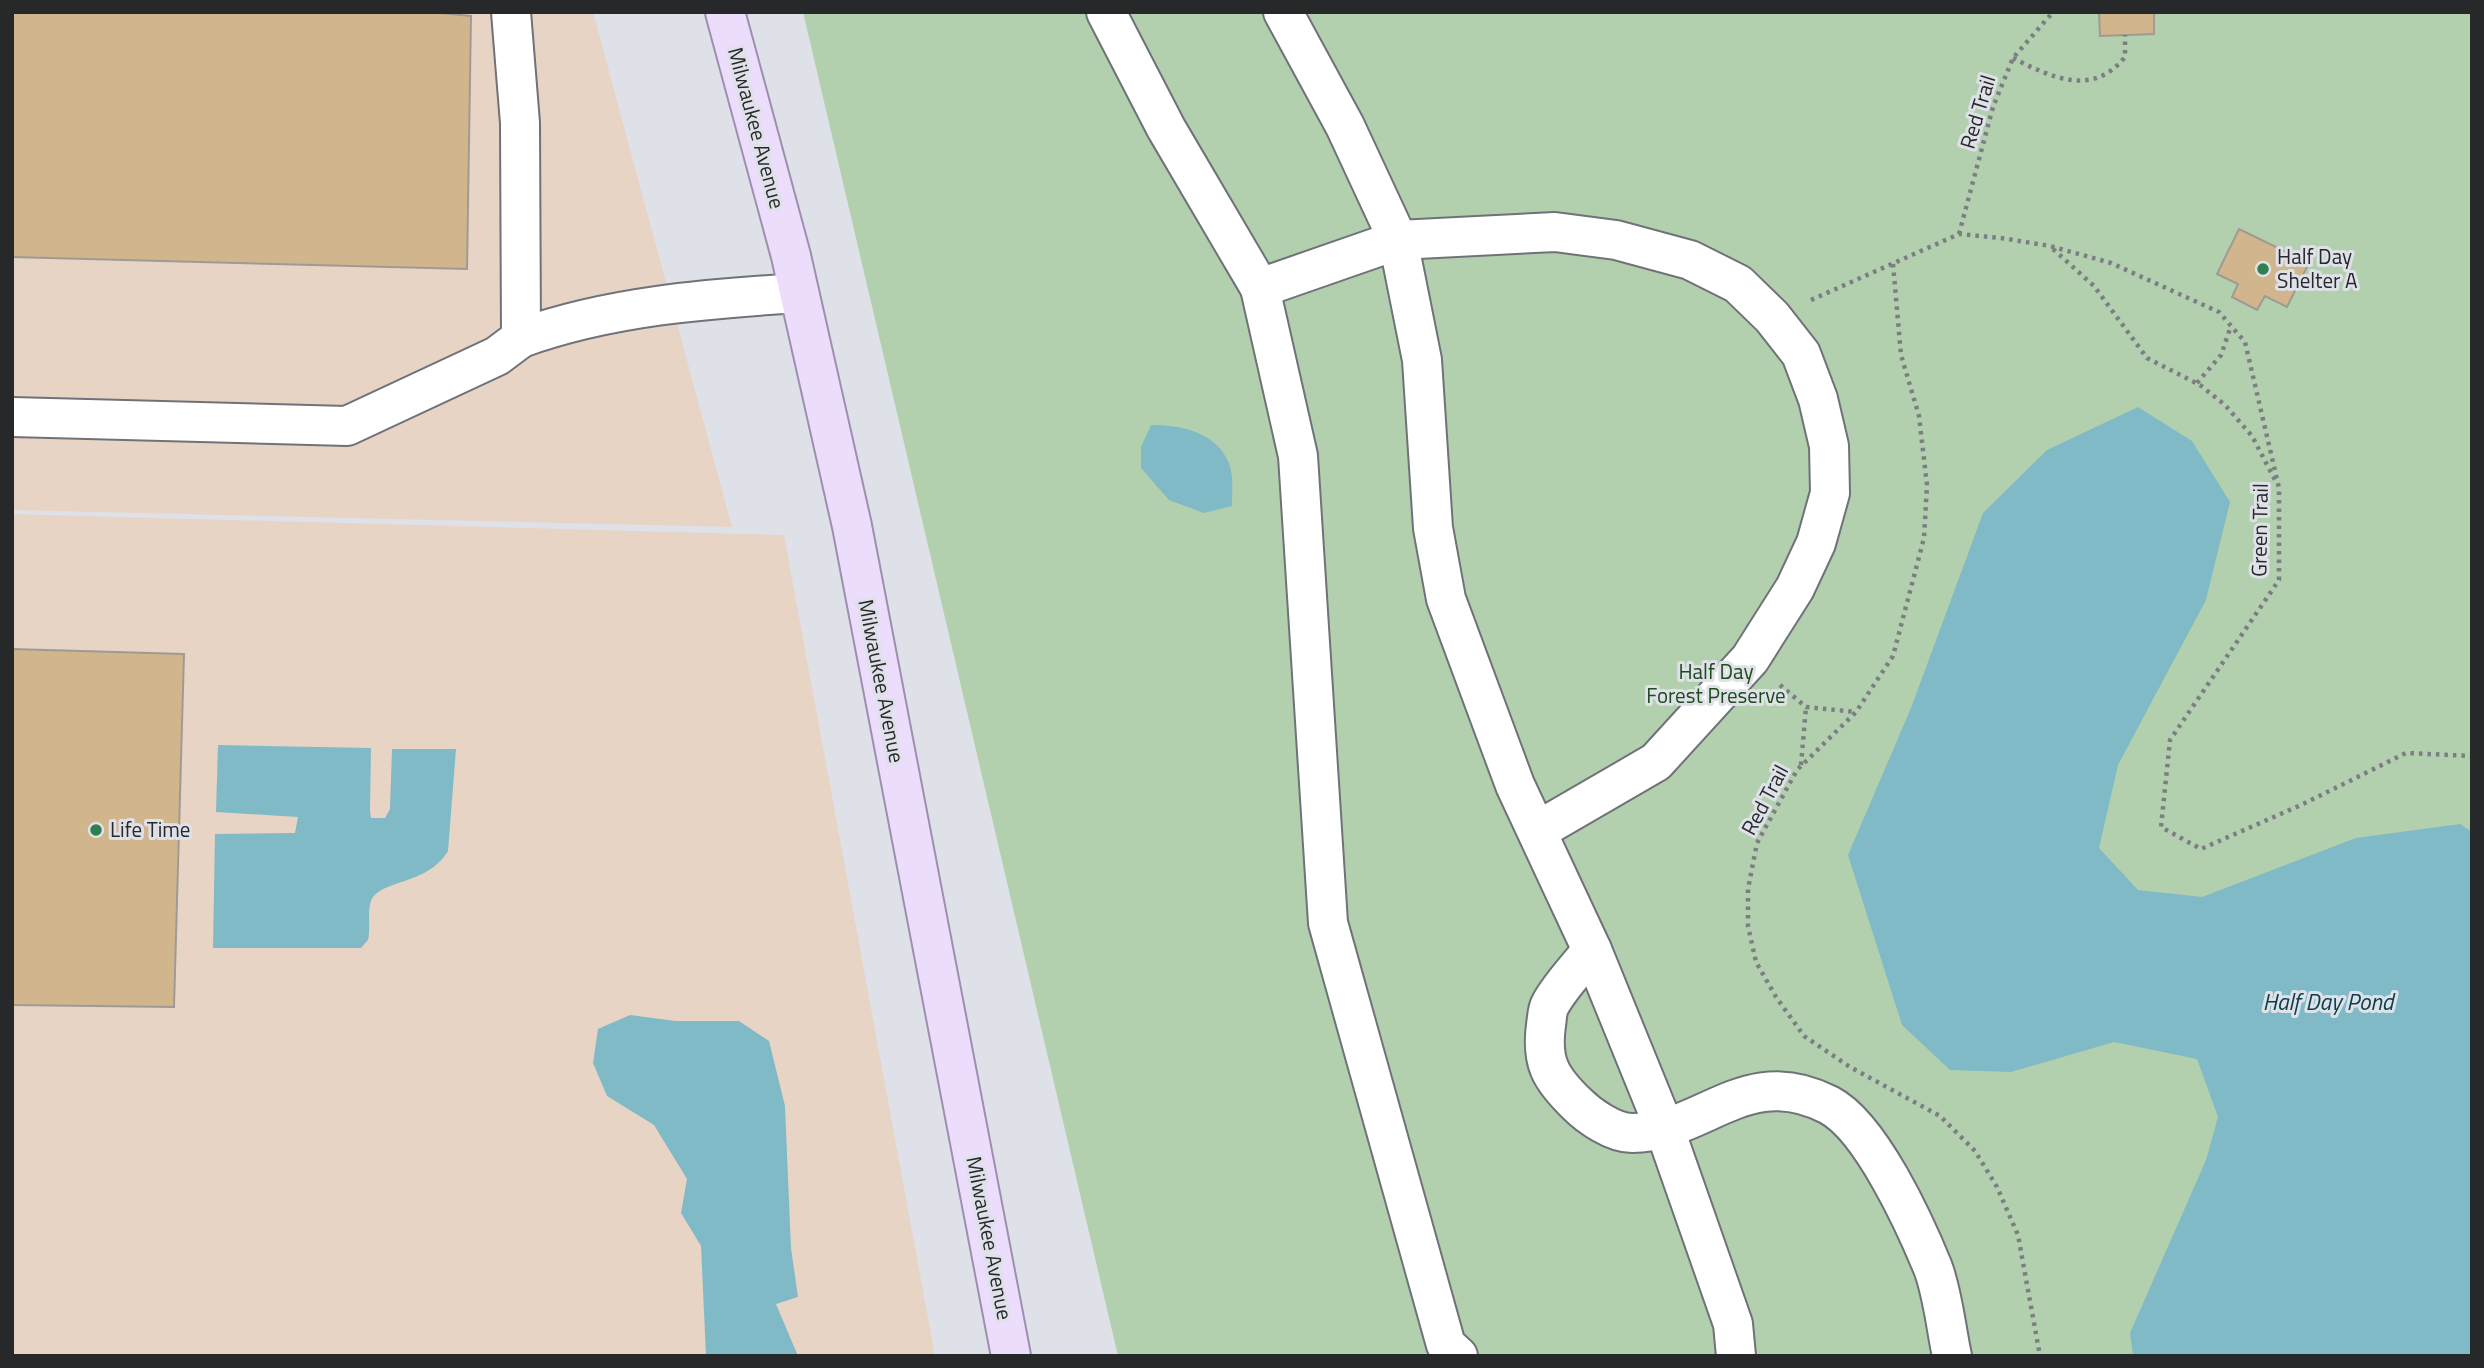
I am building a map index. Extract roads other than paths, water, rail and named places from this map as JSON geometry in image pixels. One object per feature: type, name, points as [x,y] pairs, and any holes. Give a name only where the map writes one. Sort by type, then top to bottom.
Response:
[{"type":"main road","name":"Milwaukee Avenue","points":[[725,12],[799,293],[852,526],[1011,1356]]},
{"type":"lane","points":[[511,12],[520,123],[521,338]]},
{"type":"lane","points":[[1106,12],[1159,116],[1260,288],[1298,456],[1328,923],[1448,1352]]},
{"type":"lane","points":[[1283,12],[1345,126],[1398,240],[1422,360],[1433,528],[1446,599],[1515,785],[1592,950],[1664,1127],[1733,1324],[1736,1356]]},
{"type":"lane","points":[[1260,288],[1398,240],[1555,232],[1616,240],[1690,260],[1738,284],[1772,317],[1801,354],[1818,399],[1829,446],[1830,493],[1816,544],[1774,625],[1750,659],[1656,762],[1537,831]]},
{"type":"lane","points":[[12,417],[347,426],[497,356],[521,338],[567,321],[697,299],[799,293]]},
{"type":"lane","points":[[1592,950],[1548,1006],[1542,1051],[1556,1084],[1581,1108],[1604,1124],[1630,1134],[1664,1127],[1751,1093],[1792,1093],[1830,1105],[1860,1132],[1888,1175],[1934,1270],[1952,1356]]},
{"type":"water","name":"Half Day Pond","points":[[2138,407],[2192,441],[2230,502],[2206,600],[2118,765],[2099,848],[2138,890],[2202,897],[2356,838],[2460,824],[2472,832],[2472,1356],[2133,1356],[2130,1333],[2206,1160],[2218,1117],[2197,1059],[2114,1042],[2011,1072],[1950,1070],[1902,1025],[1848,855],[1911,708],[1983,513],[2047,450]]},
{"type":"water","points":[[1151,425],[1173,426],[1195,432],[1205,436],[1222,451],[1230,466],[1232,506],[1204,513],[1169,500],[1141,468],[1141,447]]},
{"type":"water","points":[[218,745],[371,748],[371,818],[385,818],[390,809],[392,749],[456,749],[448,851],[428,870],[376,894],[370,905],[368,940],[361,948],[213,948],[215,834],[295,833],[298,817],[216,812]]},
{"type":"water","points":[[630,1015],[676,1021],[739,1021],[769,1041],[785,1106],[791,1248],[798,1297],[776,1304],[798,1356],[706,1356],[701,1246],[681,1213],[687,1179],[654,1125],[607,1096],[593,1063],[598,1029]]},
{"type":"place","name":"Half Day Shelter A","points":[[2263,269]]},
{"type":"place","name":"Life Time","points":[[96,830]]},
{"type":"park label","name":"Half Day Forest Preserve","points":[[1716,684]]}]
